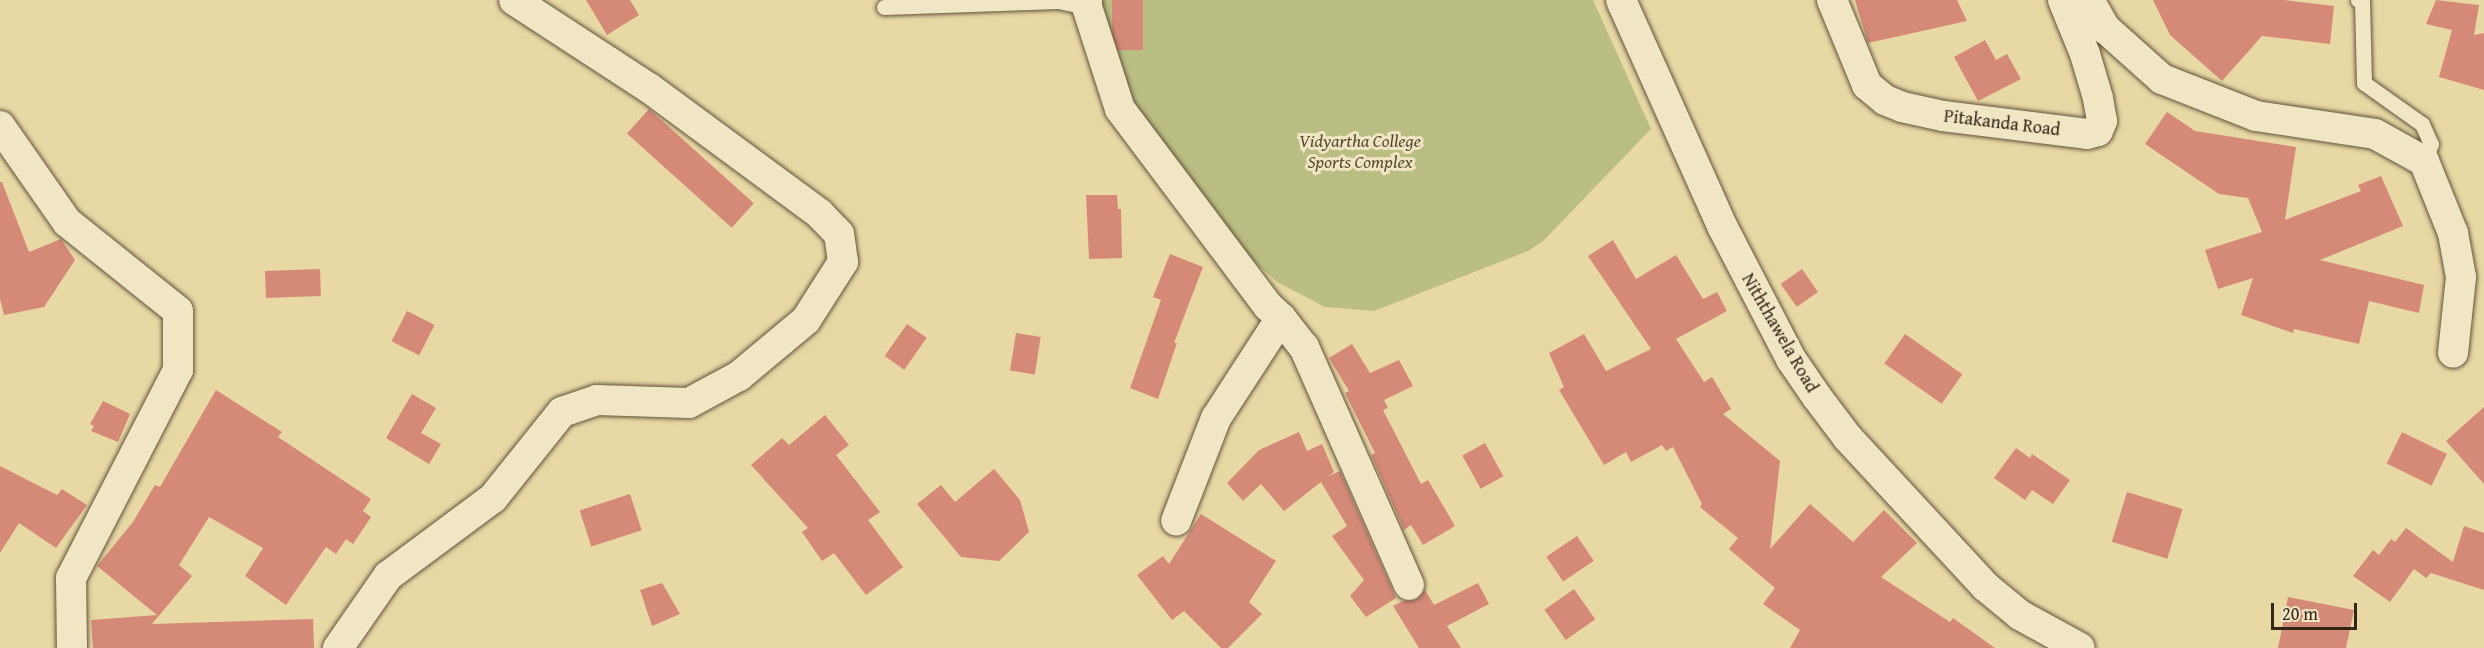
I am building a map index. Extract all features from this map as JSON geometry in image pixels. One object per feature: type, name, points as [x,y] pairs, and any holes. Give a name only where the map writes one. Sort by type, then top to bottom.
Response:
[{"type":"street","points":[[338,648],[388,576],[493,498],[562,412],[597,400],[689,403],[739,376],[806,320],[843,262],[839,234],[820,214],[649,88],[514,0]]},
{"type":"street","name":"Niththawela Road","points":[[1621,0],[1722,226],[1791,359],[1817,397],[1848,438],[1986,587],[2020,615],[2080,648]]},
{"type":"street","name":"Pitakanda Road","points":[[1832,0],[1867,85],[1885,100],[1902,107],[1943,116],[2087,134],[2098,131],[2102,121],[2098,98],[2085,54],[2063,0]]},
{"type":"street","points":[[2089,0],[2106,29],[2162,79],[2256,116],[2375,134],[2424,161],[2453,233],[2461,277],[2452,353]]},
{"type":"street","points":[[1087,4],[1120,109],[1268,306],[1304,346],[1409,585]]},
{"type":"street","points":[[0,126],[68,222],[178,310],[178,370],[71,578],[72,648]]},
{"type":"street","points":[[1176,520],[1216,418],[1281,318]]},
{"type":"lane","points":[[2358,0],[2362,1],[2364,83],[2422,124],[2431,144],[2424,161]]},
{"type":"lane","points":[[884,7],[1058,1],[1087,4]]},
{"type":"green space","name":"Vidyartha College Sports Complex","points":[[1101,0],[1593,0],[1651,129],[1543,241],[1528,251],[1374,311],[1325,307],[1277,282],[1236,245],[1172,171],[1118,75]]},
{"type":"building","points":[[586,0],[630,0],[639,15],[607,35]]},
{"type":"building","points":[[1112,0],[1143,0],[1143,50],[1112,50]]},
{"type":"building","points":[[1855,0],[1957,0],[1967,21],[1868,43]]},
{"type":"building","points":[[2153,0],[2284,0],[2334,6],[2330,44],[2262,36],[2222,81],[2170,35]]},
{"type":"building","points":[[2436,0],[2479,5],[2474,35],[2484,33],[2484,90],[2439,77],[2452,30],[2426,24]]},
{"type":"building","points":[[1985,40],[1996,60],[2007,54],[2021,79],[1978,101],[1954,57]]},
{"type":"building","points":[[649,109],[754,203],[732,228],[627,134]]},
{"type":"building","points":[[2167,112],[2195,131],[2296,147],[2285,220],[2361,191],[2358,185],[2381,176],[2403,226],[2320,260],[2424,285],[2419,313],[2369,301],[2359,344],[2294,329],[2293,333],[2241,315],[2253,278],[2218,289],[2205,250],[2262,232],[2248,198],[2219,194],[2145,144]]},
{"type":"building","points":[[0,182],[2,182],[29,252],[61,239],[75,260],[44,307],[4,315],[0,299]]},
{"type":"building","points":[[1086,195],[1117,195],[1118,209],[1121,209],[1122,258],[1089,259]]},
{"type":"building","points":[[1613,240],[1636,279],[1676,255],[1703,299],[1717,292],[1727,311],[1676,339],[1704,382],[1712,377],[1731,409],[1723,414],[1780,461],[1770,549],[1810,504],[1853,542],[1884,510],[1917,543],[1881,577],[1950,622],[1953,618],[1995,648],[1790,648],[1800,630],[1763,604],[1775,588],[1729,549],[1738,538],[1700,507],[1702,504],[1673,447],[1666,451],[1662,445],[1631,462],[1626,452],[1604,465],[1559,390],[1564,387],[1549,353],[1584,334],[1606,371],[1651,349],[1588,256]]},
{"type":"building","points":[[1170,254],[1203,267],[1174,343],[1177,343],[1158,399],[1130,388],[1161,300],[1153,297]]},
{"type":"building","points":[[320,269],[321,296],[266,298],[265,271]]},
{"type":"building","points":[[1802,269],[1818,292],[1797,307],[1781,284]]},
{"type":"building","points":[[407,311],[435,325],[419,355],[392,341]]},
{"type":"building","points":[[907,324],[927,338],[904,370],[885,356]]},
{"type":"building","points":[[1016,333],[1041,337],[1035,374],[1010,371]]},
{"type":"building","points":[[1905,334],[1962,374],[1942,404],[1884,363]]},
{"type":"building","points":[[1352,344],[1370,373],[1399,360],[1413,386],[1384,400],[1388,408],[1383,410],[1421,484],[1428,480],[1455,526],[1423,545],[1411,525],[1404,530],[1371,455],[1375,453],[1345,393],[1349,391],[1329,358]]},
{"type":"building","points":[[216,390],[282,432],[278,437],[371,499],[363,511],[371,517],[353,544],[346,539],[336,554],[326,547],[286,605],[245,576],[263,548],[209,517],[179,565],[192,576],[152,624],[313,619],[314,648],[93,648],[91,620],[157,615],[97,566],[133,522],[155,485],[160,487]]},
{"type":"building","points":[[412,394],[436,408],[421,433],[441,444],[429,464],[386,438]]},
{"type":"building","points":[[103,401],[130,414],[118,442],[91,431],[94,426],[90,424]]},
{"type":"building","points":[[2484,407],[2484,484],[2446,441]]},
{"type":"building","points":[[825,415],[849,445],[836,455],[880,512],[868,520],[903,567],[866,595],[834,553],[822,561],[802,532],[808,528],[751,465],[782,438],[789,445]]},
{"type":"building","points":[[1299,432],[1307,451],[1322,444],[1334,472],[1328,476],[1340,471],[1396,598],[1366,617],[1350,596],[1364,580],[1332,536],[1347,526],[1321,482],[1284,511],[1261,484],[1243,501],[1227,483],[1259,450]]},
{"type":"building","points":[[2402,432],[2447,454],[2432,485],[2387,463]]},
{"type":"building","points":[[1485,443],[1503,476],[1481,489],[1462,456]]},
{"type":"building","points":[[2016,448],[2030,458],[2032,454],[2070,480],[2053,504],[2032,490],[2025,500],[1994,478]]},
{"type":"building","points":[[0,466],[57,495],[62,489],[87,505],[56,548],[19,523],[0,553]]},
{"type":"building","points":[[994,469],[1020,500],[1029,532],[999,561],[961,557],[917,504],[941,485],[955,502]]},
{"type":"building","points":[[2127,492],[2182,509],[2167,559],[2112,542]]},
{"type":"building","points":[[630,494],[642,530],[591,547],[580,510]]},
{"type":"building","points":[[1201,514],[1276,561],[1249,602],[1262,614],[1228,648],[1221,648],[1184,611],[1172,620],[1137,575],[1163,556],[1169,564]]},
{"type":"building","points":[[2464,526],[2484,533],[2484,590],[2431,573],[2426,578],[2414,569],[2390,602],[2353,576],[2373,550],[2379,555],[2391,539],[2395,542],[2406,528],[2453,562]]},
{"type":"building","points":[[1577,536],[1594,561],[1563,582],[1546,557]]},
{"type":"building","points":[[662,583],[680,614],[652,626],[640,590]]},
{"type":"building","points":[[1478,583],[1489,604],[1447,626],[1461,648],[1419,648],[1393,606],[1403,601],[1416,600],[1425,590],[1434,605]]},
{"type":"building","points":[[1574,589],[1595,619],[1566,640],[1545,610]]},
{"type":"building","points":[[2288,597],[2354,610],[2346,648],[2278,648]]}]
